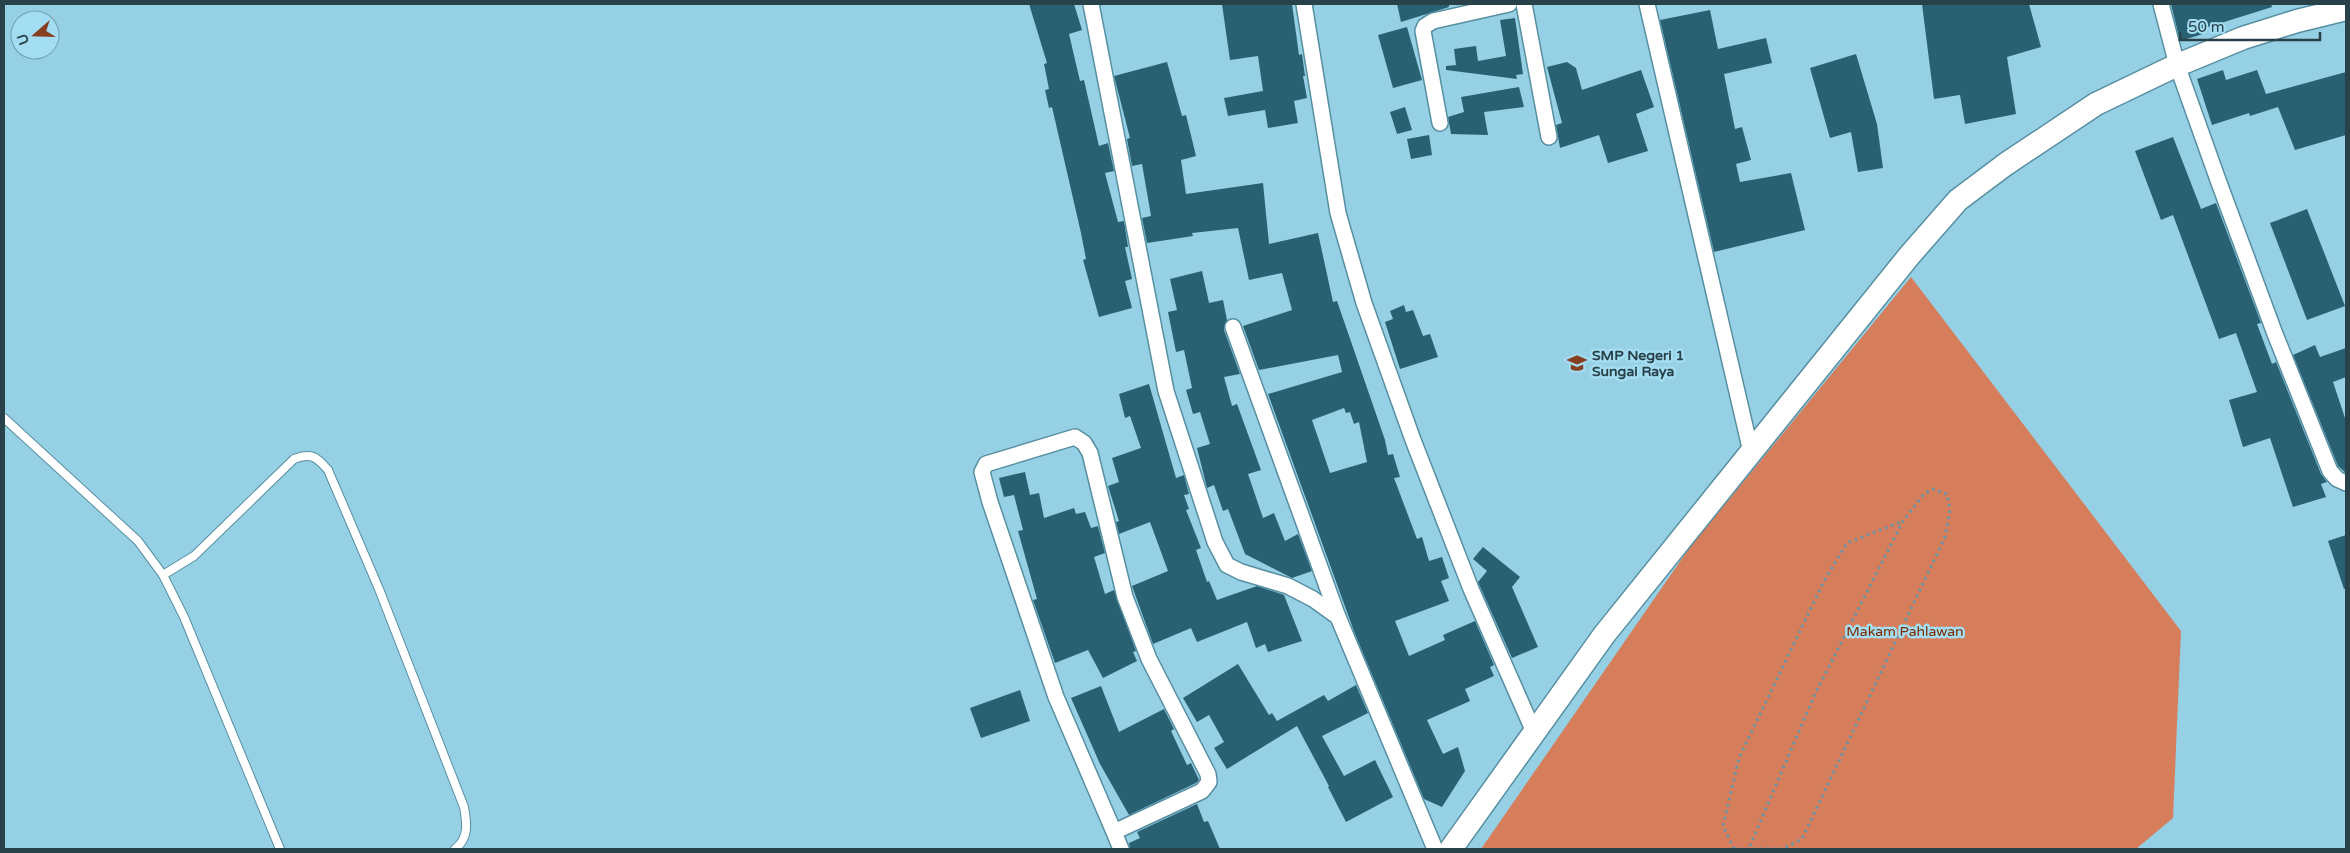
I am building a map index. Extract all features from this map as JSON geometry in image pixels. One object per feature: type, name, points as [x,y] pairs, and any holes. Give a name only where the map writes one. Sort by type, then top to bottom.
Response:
[{"type":"main road","points":[[1451,849],[1604,635],[1751,452],[1817,374],[1909,256],[1958,200],[2006,164],[2096,104],[2177,65],[2243,38],[2297,20],[2346,10]]},
{"type":"street","points":[[1091,4],[1166,391],[1215,542],[1227,565],[1241,572],[1288,586],[1313,599],[1338,617]]},
{"type":"street","points":[[1304,4],[1338,213],[1364,303],[1413,440],[1471,589],[1534,732]]},
{"type":"street","points":[[1440,123],[1423,31],[1424,26],[1432,21],[1509,4]]},
{"type":"street","points":[[1524,4],[1549,137]]},
{"type":"street","points":[[1647,4],[1751,452]]},
{"type":"street","points":[[2161,4],[2177,65],[2289,370],[2330,471],[2337,479],[2346,484]]},
{"type":"street","points":[[2344,4],[2346,10]]},
{"type":"street","points":[[1234,327],[1338,617],[1435,849]]},
{"type":"street","points":[[1114,832],[1202,791],[1208,782],[1208,774],[1149,659],[1125,597],[1090,453],[1084,443],[1075,437],[986,464],[982,472],[990,502],[1056,697],[1121,849]]},
{"type":"lane","points":[[4,418],[138,541],[163,575],[184,617],[280,849]]},
{"type":"lane","points":[[163,575],[194,556],[294,459],[306,454],[317,457],[328,470],[379,588],[464,807],[467,826],[463,842],[455,849]]},
{"type":"path","points":[[1749,848],[1815,694],[1903,521],[1924,494],[1934,490],[1947,494],[1950,510],[1945,537],[1802,839],[1782,849],[1734,849],[1723,826],[1739,758],[1824,581],[1847,543],[1903,521]]},
{"type":"green space","name":"Makam Pahlawan","points":[[1911,277],[2181,631],[2173,818],[2136,849],[1481,849],[1690,547]]},
{"type":"building","points":[[1029,4],[1074,4],[1082,30],[1069,34],[1080,81],[1084,80],[1099,146],[1108,143],[1114,171],[1105,173],[1118,222],[1124,221],[1128,247],[1125,247],[1132,279],[1125,281],[1132,308],[1099,317],[1083,260],[1086,259],[1081,233],[1052,107],[1049,108],[1045,90],[1049,89],[1044,64],[1047,63]]},
{"type":"building","points":[[1222,4],[1292,4],[1299,55],[1302,54],[1307,98],[1294,101],[1298,123],[1268,128],[1265,110],[1228,116],[1224,98],[1263,91],[1258,56],[1230,60]]},
{"type":"building","points":[[1397,4],[1449,4],[1449,7],[1401,22]]},
{"type":"building","points":[[1922,4],[2029,4],[2041,47],[2007,57],[2016,114],[1965,124],[1960,95],[1934,99]]},
{"type":"building","points":[[2171,4],[2271,4],[2272,7],[2202,29],[2203,34],[2180,41]]},
{"type":"building","points":[[1710,10],[1718,49],[1766,38],[1772,63],[1724,74],[1735,129],[1742,127],[1751,160],[1736,164],[1740,182],[1791,173],[1805,230],[1714,252],[1660,20]]},
{"type":"building","points":[[1515,18],[1523,74],[1516,75],[1517,79],[1446,70],[1446,66],[1456,65],[1454,49],[1476,46],[1478,61],[1506,56],[1500,20]]},
{"type":"building","points":[[1407,27],[1422,80],[1393,88],[1378,35]]},
{"type":"building","points":[[1856,54],[1877,124],[1883,168],[1858,172],[1851,132],[1830,138],[1810,68]]},
{"type":"building","points":[[1167,62],[1182,116],[1186,115],[1196,156],[1181,160],[1186,194],[1263,183],[1269,244],[1318,233],[1333,302],[1337,301],[1385,440],[1388,455],[1393,454],[1400,477],[1394,478],[1417,539],[1422,537],[1429,561],[1442,557],[1449,578],[1441,581],[1449,601],[1395,621],[1409,656],[1445,640],[1443,635],[1475,621],[1494,665],[1490,667],[1494,676],[1465,689],[1470,701],[1427,720],[1443,754],[1458,747],[1465,771],[1442,807],[1424,799],[1355,634],[1268,394],[1342,372],[1338,355],[1259,370],[1243,326],[1292,310],[1282,273],[1249,280],[1238,228],[1192,233],[1193,236],[1147,243],[1142,218],[1151,216],[1142,164],[1132,166],[1127,139],[1130,138],[1114,76]],"holes":[[[1344,408],[1346,413],[1350,412],[1354,424],[1359,422],[1367,462],[1330,473],[1312,420]]]},
{"type":"building","points":[[1567,62],[1576,68],[1582,90],[1641,70],[1654,107],[1636,114],[1648,151],[1608,163],[1599,135],[1560,148],[1556,125],[1562,123],[1547,67]]},
{"type":"building","points":[[2223,70],[2226,80],[2257,70],[2266,94],[2346,72],[2346,135],[2295,150],[2278,107],[2250,116],[2249,113],[2212,125],[2197,79]]},
{"type":"building","points":[[1519,87],[1524,107],[1484,112],[1488,135],[1451,134],[1448,117],[1464,112],[1461,97]]},
{"type":"building","points":[[1405,107],[1412,130],[1397,134],[1390,112]]},
{"type":"building","points":[[1429,135],[1432,155],[1411,159],[1407,139]]},
{"type":"building","points":[[2173,137],[2201,209],[2216,203],[2261,323],[2257,324],[2272,364],[2276,362],[2321,474],[2327,482],[2321,484],[2326,497],[2293,507],[2270,438],[2243,447],[2229,400],[2257,392],[2236,333],[2219,339],[2173,215],[2161,220],[2135,151]]},
{"type":"building","points":[[2307,209],[2345,306],[2307,320],[2270,223]]},
{"type":"building","points":[[1202,271],[1209,303],[1223,300],[1227,320],[1224,330],[1240,374],[1224,377],[1232,406],[1237,404],[1261,470],[1248,474],[1263,518],[1274,513],[1285,541],[1298,534],[1312,571],[1292,578],[1245,554],[1228,509],[1223,511],[1214,485],[1207,488],[1197,448],[1210,444],[1200,412],[1193,414],[1186,390],[1192,388],[1184,350],[1176,352],[1168,312],[1177,310],[1170,279]]},
{"type":"building","points":[[1404,305],[1406,312],[1413,310],[1423,336],[1430,334],[1438,357],[1400,369],[1385,322],[1393,319],[1390,311]]},
{"type":"building","points":[[2315,345],[2320,357],[2346,348],[2346,377],[2333,382],[2346,421],[2346,473],[2338,466],[2293,355]]},
{"type":"building","points":[[1149,384],[1176,478],[1184,475],[1189,494],[1184,495],[1189,509],[1186,510],[1201,548],[1196,550],[1207,582],[1209,581],[1217,600],[1257,586],[1284,595],[1302,641],[1268,652],[1265,644],[1256,648],[1247,622],[1197,642],[1191,628],[1153,644],[1132,586],[1168,571],[1150,522],[1119,534],[1116,522],[1119,521],[1108,486],[1119,482],[1112,458],[1141,448],[1130,416],[1125,418],[1119,394]]},
{"type":"building","points":[[1025,472],[1030,495],[1039,493],[1044,518],[1074,508],[1076,514],[1085,512],[1091,528],[1098,526],[1105,553],[1094,557],[1105,594],[1114,590],[1136,651],[1133,652],[1137,661],[1103,678],[1088,650],[1055,663],[1033,600],[1037,599],[1018,531],[1023,530],[1014,495],[1004,497],[999,478]]},
{"type":"building","points":[[2346,535],[2346,588],[2344,589],[2328,541]]},
{"type":"building","points":[[1483,547],[1520,577],[1512,587],[1538,647],[1512,658],[1478,582],[1487,571],[1473,559]]},
{"type":"building","points":[[1238,664],[1269,715],[1272,713],[1277,721],[1324,695],[1328,701],[1356,685],[1368,713],[1322,736],[1344,776],[1375,760],[1393,797],[1346,822],[1297,726],[1227,769],[1214,748],[1224,742],[1209,715],[1197,722],[1183,698]]},
{"type":"building","points":[[1101,686],[1119,732],[1164,709],[1174,729],[1171,731],[1187,765],[1191,763],[1199,780],[1129,815],[1100,764],[1071,698]]},
{"type":"building","points":[[1020,690],[1030,721],[981,738],[970,708]]},
{"type":"building","points":[[1197,804],[1204,822],[1208,821],[1220,849],[1130,849],[1129,843],[1140,838],[1137,832]]},
{"type":"place","name":"SMP Negeri 1 Sungai Raya","points":[[1577,363]]}]
